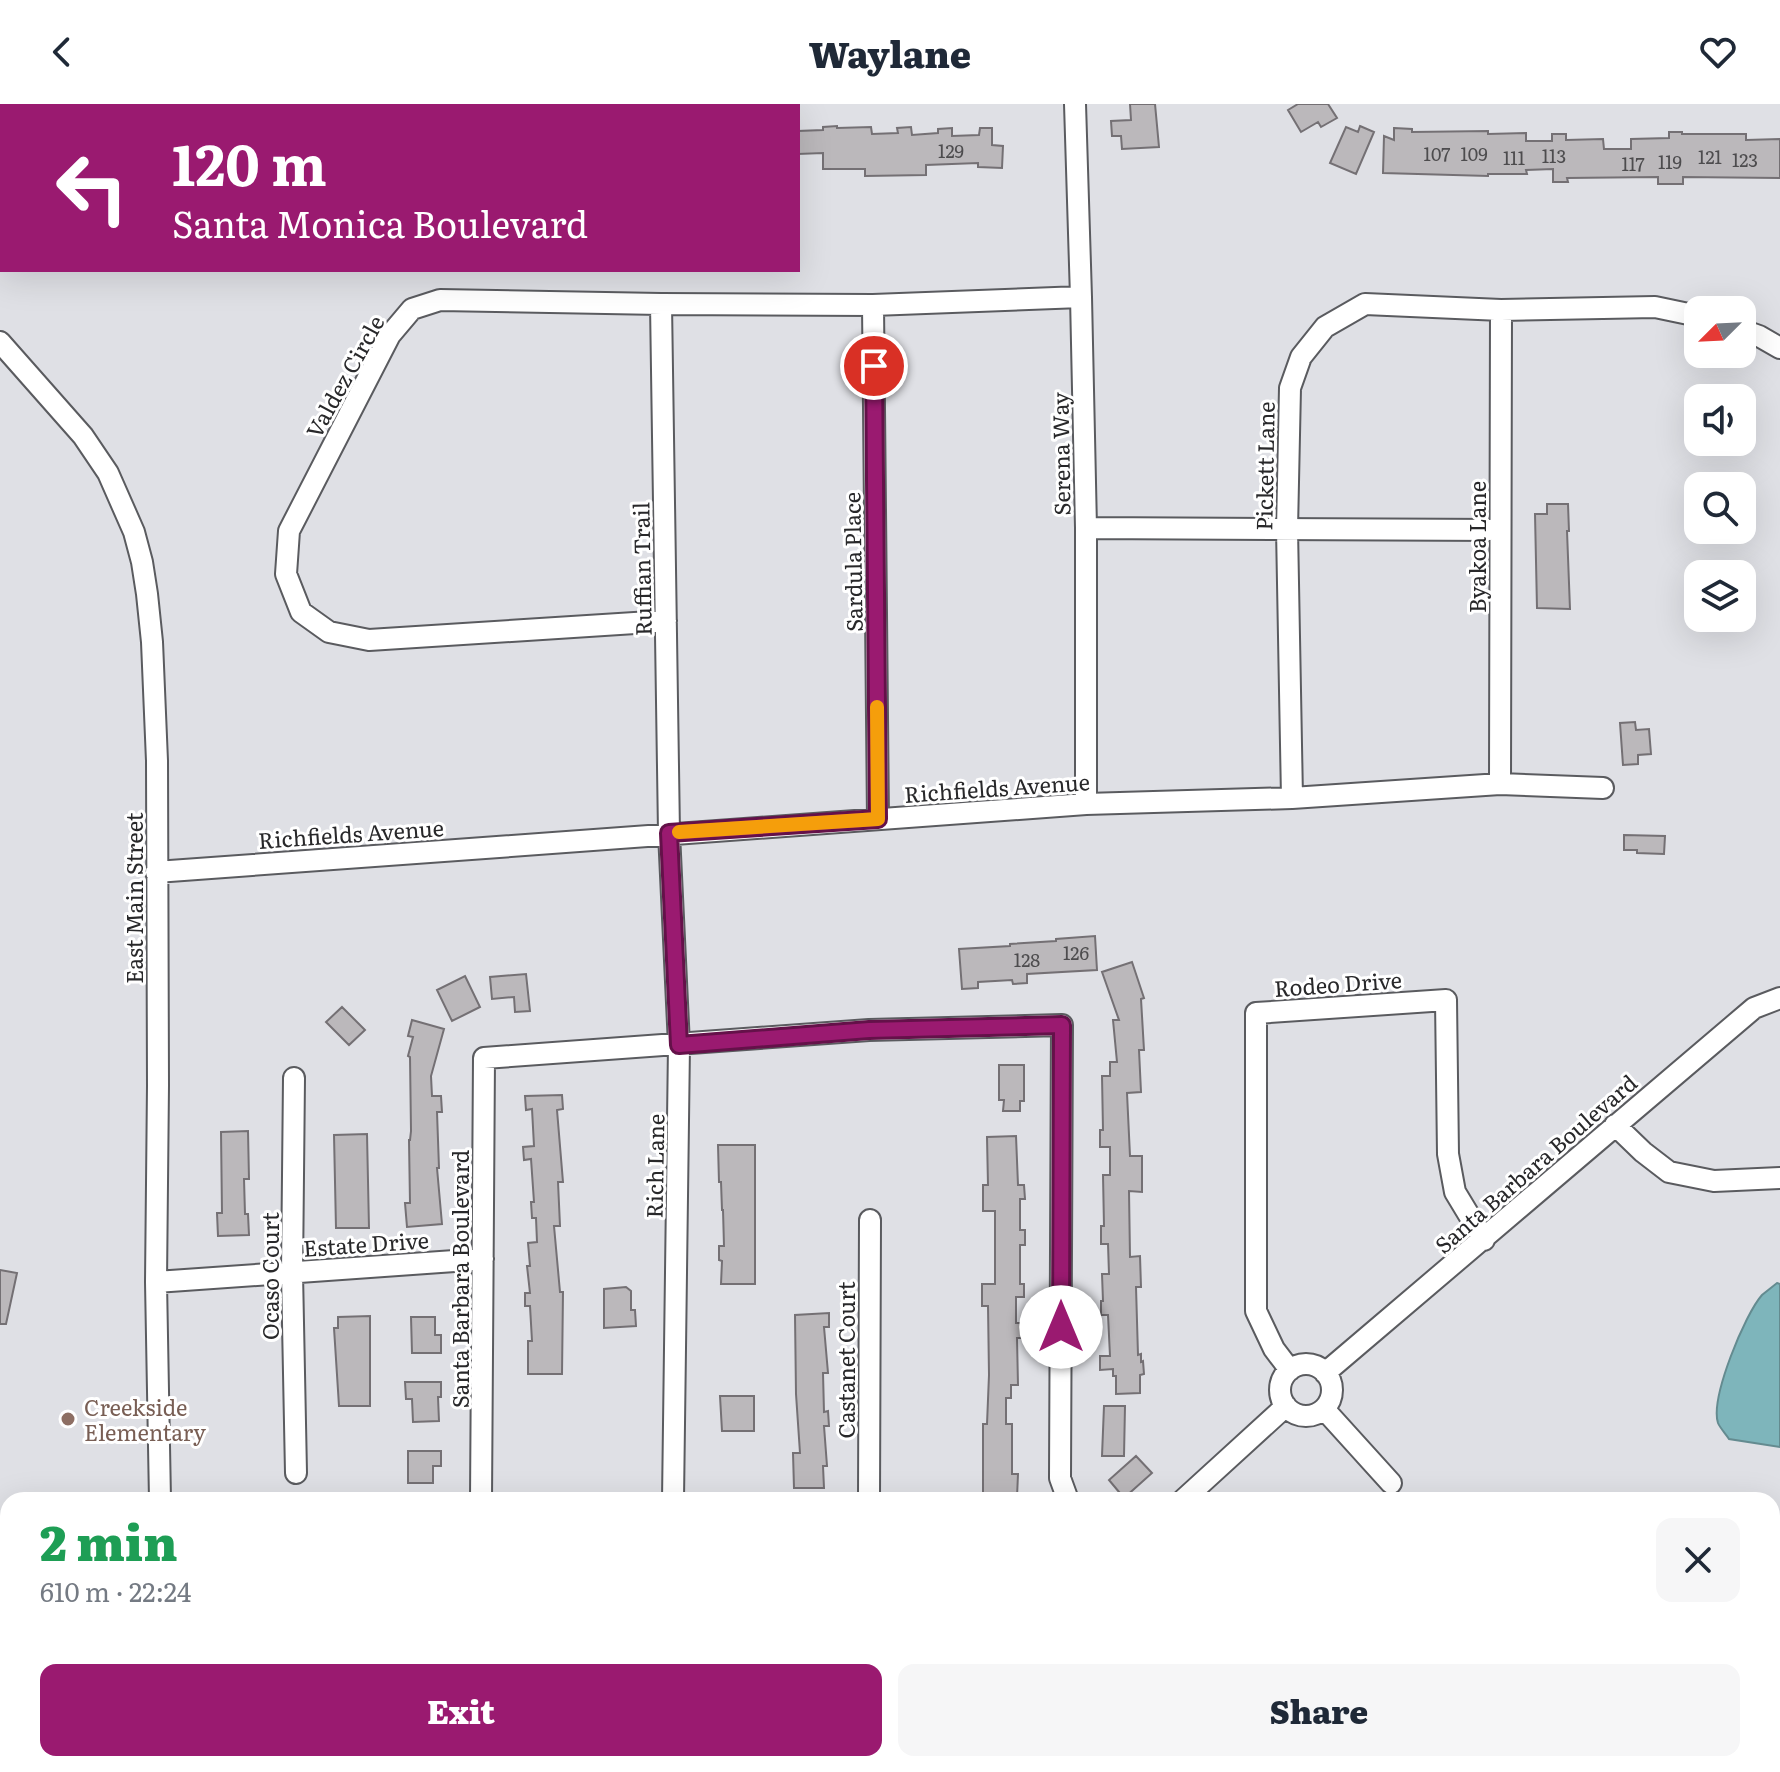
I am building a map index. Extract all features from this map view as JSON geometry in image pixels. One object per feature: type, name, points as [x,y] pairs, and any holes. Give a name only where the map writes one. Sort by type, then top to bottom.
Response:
[{"type":"street","name":"Serena Way","points":[[1075,104],[1086,528],[1086,804]]},
{"type":"street","name":"Valdez Circle","points":[[666,621],[369,640],[329,632],[301,612],[286,574],[289,531],[390,335],[412,309],[440,300],[873,305],[1081,297]]},
{"type":"street","name":"Ruffian Trail","points":[[661,304],[669,833]]},
{"type":"street","name":"Pickett Lane","points":[[1292,798],[1287,529],[1290,388],[1301,357],[1325,327],[1365,304],[1501,310],[1655,307],[1684,313]]},
{"type":"street","name":"Sardula Place","points":[[873,305],[878,819]]},
{"type":"street","name":"Byakoa Lane","points":[[1500,784],[1501,310]]},
{"type":"street","points":[[1756,335],[1780,348]]},
{"type":"street","name":"East Main Street","points":[[0,342],[98,456],[134,532],[147,594],[157,761],[156,1282],[160,1492]]},
{"type":"street","points":[[1086,528],[1500,530]]},
{"type":"street","name":"Richfields Avenue","points":[[156,872],[1086,804],[1292,798],[1500,784],[1603,788]]},
{"type":"street","name":"Rich Lane","points":[[669,833],[679,1045],[673,1492]]},
{"type":"street","name":"Santa Barbara Boulevard","points":[[1325,1373],[1754,1008],[1780,998]]},
{"type":"street","name":"Rodeo Drive","points":[[1290,1370],[1274,1349],[1256,1311],[1256,1013],[1446,1000],[1448,1154],[1455,1192],[1484,1240]]},
{"type":"street","points":[[679,1045],[869,1030],[1062,1025],[1060,1478],[1065,1492]]},
{"type":"street","name":"Santa Barbara Boulevard","points":[[481,1492],[484,1058],[679,1045]]},
{"type":"street","name":"Ocaso Court","points":[[294,1078],[292,1273],[296,1473]]},
{"type":"street","points":[[1615,1125],[1669,1172],[1714,1181],[1780,1178]]},
{"type":"street","name":"Castanet Court","points":[[869,1492],[870,1220]]},
{"type":"street","name":"Estate Drive","points":[[156,1282],[483,1259]]},
{"type":"street","points":[[1312,1365],[1325,1373],[1330,1379],[1331,1395],[1324,1409],[1304,1416],[1286,1406],[1282,1399],[1281,1383],[1290,1370],[1312,1365]]},
{"type":"street","points":[[1192,1492],[1286,1406]]},
{"type":"street","points":[[1324,1409],[1391,1483]]},
{"type":"water","points":[[1777,1283],[1780,1284],[1780,1447],[1729,1439],[1718,1423],[1717,1411],[1724,1377],[1747,1320],[1762,1295]]},
{"type":"building","points":[[1130,104],[1155,104],[1159,147],[1122,149],[1121,136],[1112,136],[1111,121],[1131,120]]},
{"type":"building","points":[[1298,104],[1328,104],[1337,118],[1321,127],[1318,122],[1301,132],[1288,110]]},
{"type":"building","points":[[1360,126],[1374,132],[1356,174],[1330,163],[1346,127],[1358,132]]},
{"type":"building","points":[[823,127],[871,127],[872,134],[898,133],[897,128],[911,127],[912,135],[938,133],[938,129],[952,128],[952,136],[979,135],[980,128],[992,128],[992,145],[1003,146],[1002,168],[978,167],[978,163],[926,165],[926,175],[865,176],[865,169],[823,169],[823,153],[800,154],[800,131],[823,130]]},
{"type":"building","points":[[1394,128],[1412,129],[1412,132],[1526,133],[1526,141],[1552,141],[1552,134],[1566,134],[1566,140],[1603,139],[1604,149],[1631,149],[1631,139],[1669,138],[1669,132],[1746,134],[1746,140],[1780,139],[1780,178],[1683,177],[1683,184],[1658,184],[1658,177],[1567,178],[1568,182],[1553,182],[1553,169],[1488,176],[1383,173],[1384,136],[1394,140]]},
{"type":"building","points":[[1547,504],[1568,504],[1570,609],[1537,608],[1535,514],[1547,514]]},
{"type":"building","points":[[1635,722],[1636,730],[1649,729],[1651,754],[1638,755],[1638,764],[1623,765],[1620,723]]},
{"type":"building","points":[[1624,835],[1665,836],[1664,854],[1624,850]]},
{"type":"building","points":[[1095,936],[1097,970],[1027,974],[1027,983],[1013,984],[1012,980],[978,982],[978,988],[962,989],[959,949]]},
{"type":"building","points":[[1132,962],[1144,998],[1141,999],[1144,1050],[1139,1050],[1141,1092],[1127,1093],[1130,1156],[1142,1156],[1142,1192],[1129,1191],[1130,1257],[1140,1256],[1141,1287],[1136,1287],[1138,1355],[1141,1354],[1144,1374],[1140,1375],[1140,1393],[1116,1394],[1113,1369],[1100,1370],[1100,1356],[1110,1356],[1108,1315],[1101,1315],[1102,1274],[1109,1274],[1108,1244],[1101,1244],[1101,1226],[1104,1226],[1103,1175],[1110,1175],[1110,1147],[1100,1147],[1100,1130],[1103,1130],[1102,1076],[1110,1076],[1110,1062],[1117,1062],[1113,1020],[1119,1020],[1102,972]]},
{"type":"building","points":[[526,974],[530,1011],[515,1012],[514,997],[492,999],[490,977]]},
{"type":"building","points":[[465,976],[480,1007],[452,1021],[437,990]]},
{"type":"building","points":[[342,1007],[365,1030],[349,1045],[326,1022]]},
{"type":"building","points":[[412,1020],[444,1029],[431,1076],[432,1096],[441,1096],[442,1112],[437,1112],[437,1168],[442,1224],[407,1227],[405,1203],[410,1203],[411,1131],[408,1056],[413,1037],[408,1036]]},
{"type":"building","points":[[999,1065],[1024,1065],[1024,1101],[1020,1101],[1020,1111],[1003,1111],[1004,1100],[999,1100]]},
{"type":"building","points":[[562,1095],[563,1109],[557,1110],[563,1182],[558,1182],[560,1226],[554,1226],[560,1292],[563,1292],[562,1374],[528,1374],[528,1341],[532,1341],[530,1306],[525,1306],[525,1293],[530,1293],[528,1243],[537,1242],[536,1218],[532,1218],[531,1159],[524,1160],[523,1147],[534,1146],[532,1109],[526,1110],[525,1096]]},
{"type":"building","points":[[248,1131],[249,1179],[244,1179],[249,1235],[218,1236],[217,1213],[222,1213],[221,1132]]},
{"type":"building","points":[[367,1134],[369,1228],[336,1228],[334,1135]]},
{"type":"building","points":[[1016,1136],[1018,1185],[1024,1185],[1025,1199],[1020,1199],[1020,1230],[1025,1230],[1025,1245],[1020,1245],[1020,1284],[1024,1284],[1024,1297],[1016,1297],[1016,1323],[1025,1323],[1025,1338],[1017,1338],[1018,1385],[1011,1385],[1011,1398],[1006,1398],[1006,1424],[1012,1424],[1012,1474],[1018,1474],[1017,1492],[983,1492],[983,1424],[987,1424],[989,1375],[988,1306],[982,1306],[982,1284],[995,1284],[995,1211],[983,1211],[983,1185],[988,1185],[987,1137]]},
{"type":"building","points":[[718,1145],[755,1145],[755,1284],[721,1284],[719,1246],[724,1246]]},
{"type":"building","points":[[0,1270],[17,1273],[6,1324],[0,1324]]},
{"type":"building","points":[[626,1287],[631,1291],[631,1310],[635,1310],[636,1326],[604,1328],[604,1289]]},
{"type":"building","points":[[829,1313],[829,1327],[824,1327],[828,1373],[823,1373],[824,1412],[828,1411],[829,1426],[824,1426],[827,1466],[823,1466],[824,1488],[794,1488],[793,1453],[800,1453],[795,1315]]},
{"type":"building","points":[[370,1316],[370,1406],[339,1406],[334,1328],[338,1328],[338,1317]]},
{"type":"building","points":[[411,1317],[435,1317],[435,1335],[441,1335],[441,1353],[412,1353]]},
{"type":"building","points":[[405,1382],[441,1382],[439,1421],[413,1422],[412,1399],[406,1399]]},
{"type":"building","points":[[720,1396],[754,1396],[754,1431],[722,1431]]},
{"type":"building","points":[[1104,1406],[1125,1406],[1124,1456],[1102,1456]]},
{"type":"building","points":[[408,1451],[441,1451],[441,1466],[433,1466],[433,1483],[408,1483]]},
{"type":"building","points":[[1136,1456],[1152,1473],[1131,1492],[1119,1492],[1109,1480]]},
{"type":"slow traffic","points":[[679,832],[878,819],[877,707]]},
{"type":"place","name":"Creekside Elementary","points":[[68,1419]]},
{"type":"route","points":[[874,366],[878,819],[669,833],[679,1045],[869,1030],[1062,1025],[1061,1327]]}]
